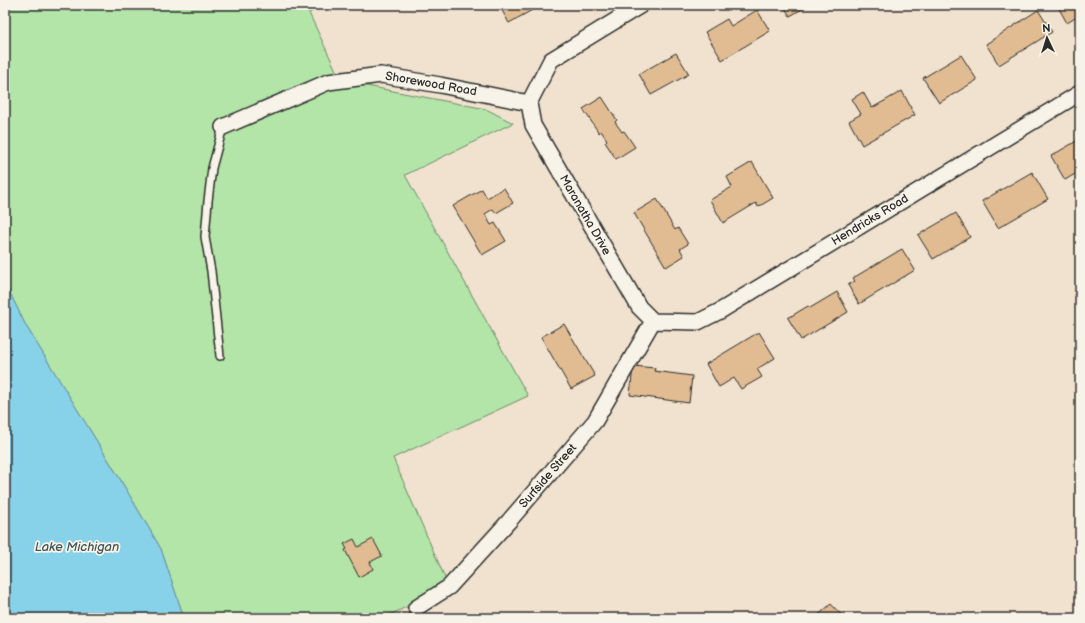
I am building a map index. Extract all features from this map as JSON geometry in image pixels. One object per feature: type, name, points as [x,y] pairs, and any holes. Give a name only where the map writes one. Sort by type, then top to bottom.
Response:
[{"type":"street","points":[[529,103],[551,60],[641,5]]},
{"type":"street","name":"Shorewood Road","points":[[223,127],[328,82],[381,75],[529,103]]},
{"type":"street","name":"Hendricks Road","points":[[653,322],[698,322],[720,311],[1080,93]]},
{"type":"street","name":"Maranatha Drive","points":[[529,103],[533,126],[638,307],[653,322]]},
{"type":"street","name":"Surfside Street","points":[[416,608],[448,587],[509,521],[595,421],[653,322]]},
{"type":"lane","points":[[220,356],[206,237],[208,200],[212,168],[223,127]]},
{"type":"green space","points":[[5,5],[324,5],[309,13],[341,81],[486,109],[513,123],[405,175],[528,396],[393,458],[449,587],[383,618],[184,618],[161,549],[26,326],[5,283]]},
{"type":"water","name":"Lake Michigan","points":[[5,283],[26,326],[161,549],[184,618],[5,618]]},
{"type":"building","points":[[499,5],[541,5],[509,23]]},
{"type":"building","points":[[783,5],[809,5],[790,16]]},
{"type":"building","points":[[1057,5],[1080,5],[1080,15],[1067,23]]},
{"type":"building","points":[[757,10],[770,31],[722,60],[705,32],[727,19],[731,26]]},
{"type":"building","points":[[1038,10],[1052,32],[999,65],[986,44]]},
{"type":"building","points":[[676,53],[689,74],[651,95],[639,74]]},
{"type":"building","points":[[961,55],[977,80],[939,103],[923,78]]},
{"type":"building","points":[[902,91],[915,115],[862,145],[849,121],[861,114],[852,99],[863,92],[872,108]]},
{"type":"building","points":[[602,97],[617,120],[615,122],[622,132],[624,131],[635,147],[616,159],[605,142],[607,140],[601,131],[599,133],[583,109]]},
{"type":"building","points":[[1080,139],[1080,171],[1065,180],[1051,156]]},
{"type":"building","points":[[752,162],[773,198],[758,207],[756,203],[723,223],[710,200],[732,187],[727,177]]},
{"type":"building","points":[[1032,172],[1048,199],[998,228],[982,201]]},
{"type":"building","points":[[504,188],[513,203],[496,213],[493,209],[485,214],[491,225],[495,223],[506,241],[482,255],[453,206],[482,189],[487,198]]},
{"type":"building","points":[[657,199],[675,230],[678,228],[688,244],[680,249],[684,256],[666,267],[634,213]]},
{"type":"building","points":[[956,213],[970,237],[933,259],[918,235]]},
{"type":"building","points":[[902,249],[915,270],[859,304],[848,285],[855,281],[853,278]]},
{"type":"building","points":[[837,292],[848,312],[801,340],[788,318],[808,306],[810,308]]},
{"type":"building","points":[[564,324],[595,376],[571,389],[541,337]]},
{"type":"building","points":[[759,332],[775,358],[757,369],[762,377],[741,389],[734,378],[719,387],[706,364]]},
{"type":"building","points":[[633,366],[655,368],[654,371],[692,376],[689,403],[630,395]]},
{"type":"building","points":[[354,539],[358,547],[373,539],[382,556],[370,562],[373,569],[359,577],[345,550],[347,549],[344,544]]},
{"type":"building","points":[[831,604],[844,618],[815,618]]}]
